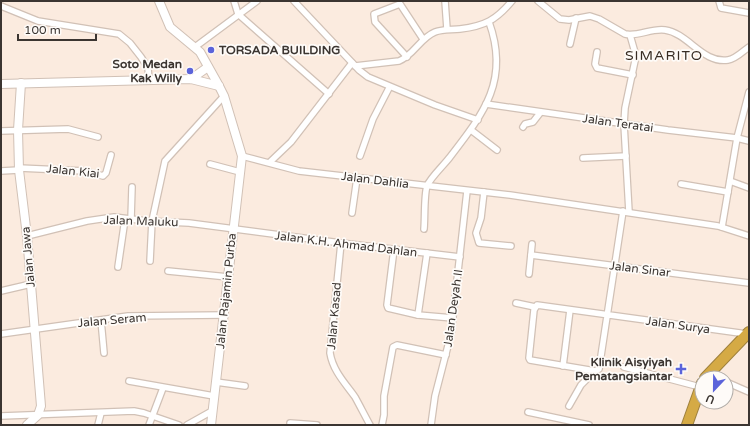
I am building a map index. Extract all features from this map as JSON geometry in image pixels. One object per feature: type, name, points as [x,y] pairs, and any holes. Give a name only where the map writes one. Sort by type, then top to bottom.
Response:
[{"type":"highway","points":[[713,370],[748,333]]},
{"type":"highway","points":[[686,425],[694,405]]},
{"type":"street","points":[[158,1],[170,27],[200,52],[219,86],[224,96],[242,156]]},
{"type":"street","points":[[234,1],[238,14],[329,94]]},
{"type":"street","points":[[195,47],[257,1]]},
{"type":"street","points":[[294,1],[368,77],[389,88],[478,120]]},
{"type":"street","points":[[445,1],[447,29]]},
{"type":"street","points":[[270,162],[291,142],[354,64],[399,61],[407,57],[423,39],[435,32],[447,29],[460,29],[489,22],[499,16],[512,1]]},
{"type":"street","points":[[538,1],[560,19],[590,16],[599,19],[614,29],[630,35],[645,31],[666,30],[685,40],[709,56],[721,60],[735,57],[749,47]]},
{"type":"street","points":[[719,1],[719,6],[722,8],[749,13]]},
{"type":"street","points":[[407,57],[375,22],[374,14],[401,5],[423,39]]},
{"type":"street","points":[[1,6],[38,21],[119,34],[142,57],[148,68],[149,80]]},
{"type":"street","points":[[570,44],[576,18]]},
{"type":"street","points":[[424,229],[427,186],[478,120],[496,80],[498,58],[494,34],[489,22]]},
{"type":"street","points":[[629,212],[624,124],[625,108],[636,56],[630,35]]},
{"type":"street","points":[[597,52],[595,64],[597,68],[633,75]]},
{"type":"street","points":[[191,79],[208,67]]},
{"type":"street","points":[[1,84],[191,79],[219,86]]},
{"type":"street","name":"Jalan Jawa","points":[[22,83],[18,130],[19,169],[27,236],[35,328],[41,406],[38,415]]},
{"type":"street","points":[[360,156],[373,118],[389,88]]},
{"type":"street","points":[[722,227],[737,138],[749,92]]},
{"type":"street","points":[[150,261],[152,221],[165,161],[224,96]]},
{"type":"street","name":"Jalan Teratai","points":[[486,104],[540,113],[737,138],[749,141]]},
{"type":"street","points":[[523,127],[525,124],[533,122],[540,113]]},
{"type":"street","points":[[1,131],[68,129],[98,137]]},
{"type":"street","points":[[471,130],[497,150]]},
{"type":"street","name":"Jalan Kiai","points":[[19,169],[85,171],[103,176],[106,173],[111,155]]},
{"type":"street","name":"Jalan Dahlia","points":[[242,156],[270,162],[299,171],[510,195],[629,212],[722,227],[749,236]]},
{"type":"street","name":"Jalan Rajamin Purba","points":[[211,425],[242,156]]},
{"type":"street","points":[[583,158],[626,156]]},
{"type":"street","points":[[210,164],[240,172]]},
{"type":"street","points":[[1,171],[19,169]]},
{"type":"street","points":[[352,213],[357,178]]},
{"type":"street","points":[[730,181],[749,188]]},
{"type":"street","points":[[681,184],[728,192]]},
{"type":"street","points":[[118,267],[128,219],[132,187]]},
{"type":"street","name":"Jalan Deyah II","points":[[431,425],[435,396],[446,355],[453,318],[468,190]]},
{"type":"street","points":[[484,192],[481,218],[476,233],[479,243],[511,246]]},
{"type":"street","points":[[569,406],[581,385],[599,369],[623,212]]},
{"type":"street","name":"Jalan Maluku","points":[[27,236],[105,218],[189,223],[233,230]]},
{"type":"street","name":"Jalan K.H. Ahmad Dahlan","points":[[233,230],[460,257]]},
{"type":"street","name":"Jalan Kasad","points":[[341,243],[330,354],[336,372],[355,398],[370,425]]},
{"type":"street","points":[[529,274],[532,244]]},
{"type":"street","points":[[394,249],[387,305],[390,309],[418,315],[453,318]]},
{"type":"street","points":[[418,315],[427,253]]},
{"type":"street","name":"Jalan Sinar","points":[[530,255],[749,283]]},
{"type":"street","points":[[168,272],[228,277]]},
{"type":"street","points":[[1,291],[31,284]]},
{"type":"street","name":"Jalan Surya","points":[[516,303],[535,307],[537,305],[748,333]]},
{"type":"street","points":[[535,307],[529,358],[533,362],[595,371]]},
{"type":"street","points":[[563,366],[570,310]]},
{"type":"street","name":"Jalan Seram","points":[[1,334],[128,316],[224,315]]},
{"type":"street","points":[[101,320],[104,353]]},
{"type":"street","points":[[382,425],[384,415],[384,396],[393,347],[397,346],[446,355]]},
{"type":"street","points":[[624,367],[694,378]]},
{"type":"street","points":[[129,381],[214,396]]},
{"type":"street","points":[[216,382],[245,386]]},
{"type":"street","points":[[734,385],[749,392]]},
{"type":"street","points":[[149,425],[163,388]]},
{"type":"street","points":[[1,416],[134,411],[153,416],[175,425]]},
{"type":"street","points":[[187,425],[212,411]]},
{"type":"street","points":[[528,412],[589,425]]},
{"type":"street","points":[[98,425],[101,413]]},
{"type":"street","points":[[26,425],[38,415]]},
{"type":"street","points":[[290,423],[317,425]]},
{"type":"place","name":"TORSADA BUILDING","points":[[211,50]]},
{"type":"place","name":"Soto Medan Kak Willy","points":[[190,71]]},
{"type":"place","name":"Klinik Aisyiyah Pematangsiantar","points":[[681,369]]},
{"type":"district","name":"SIMARITO","points":[[664,55]]}]
